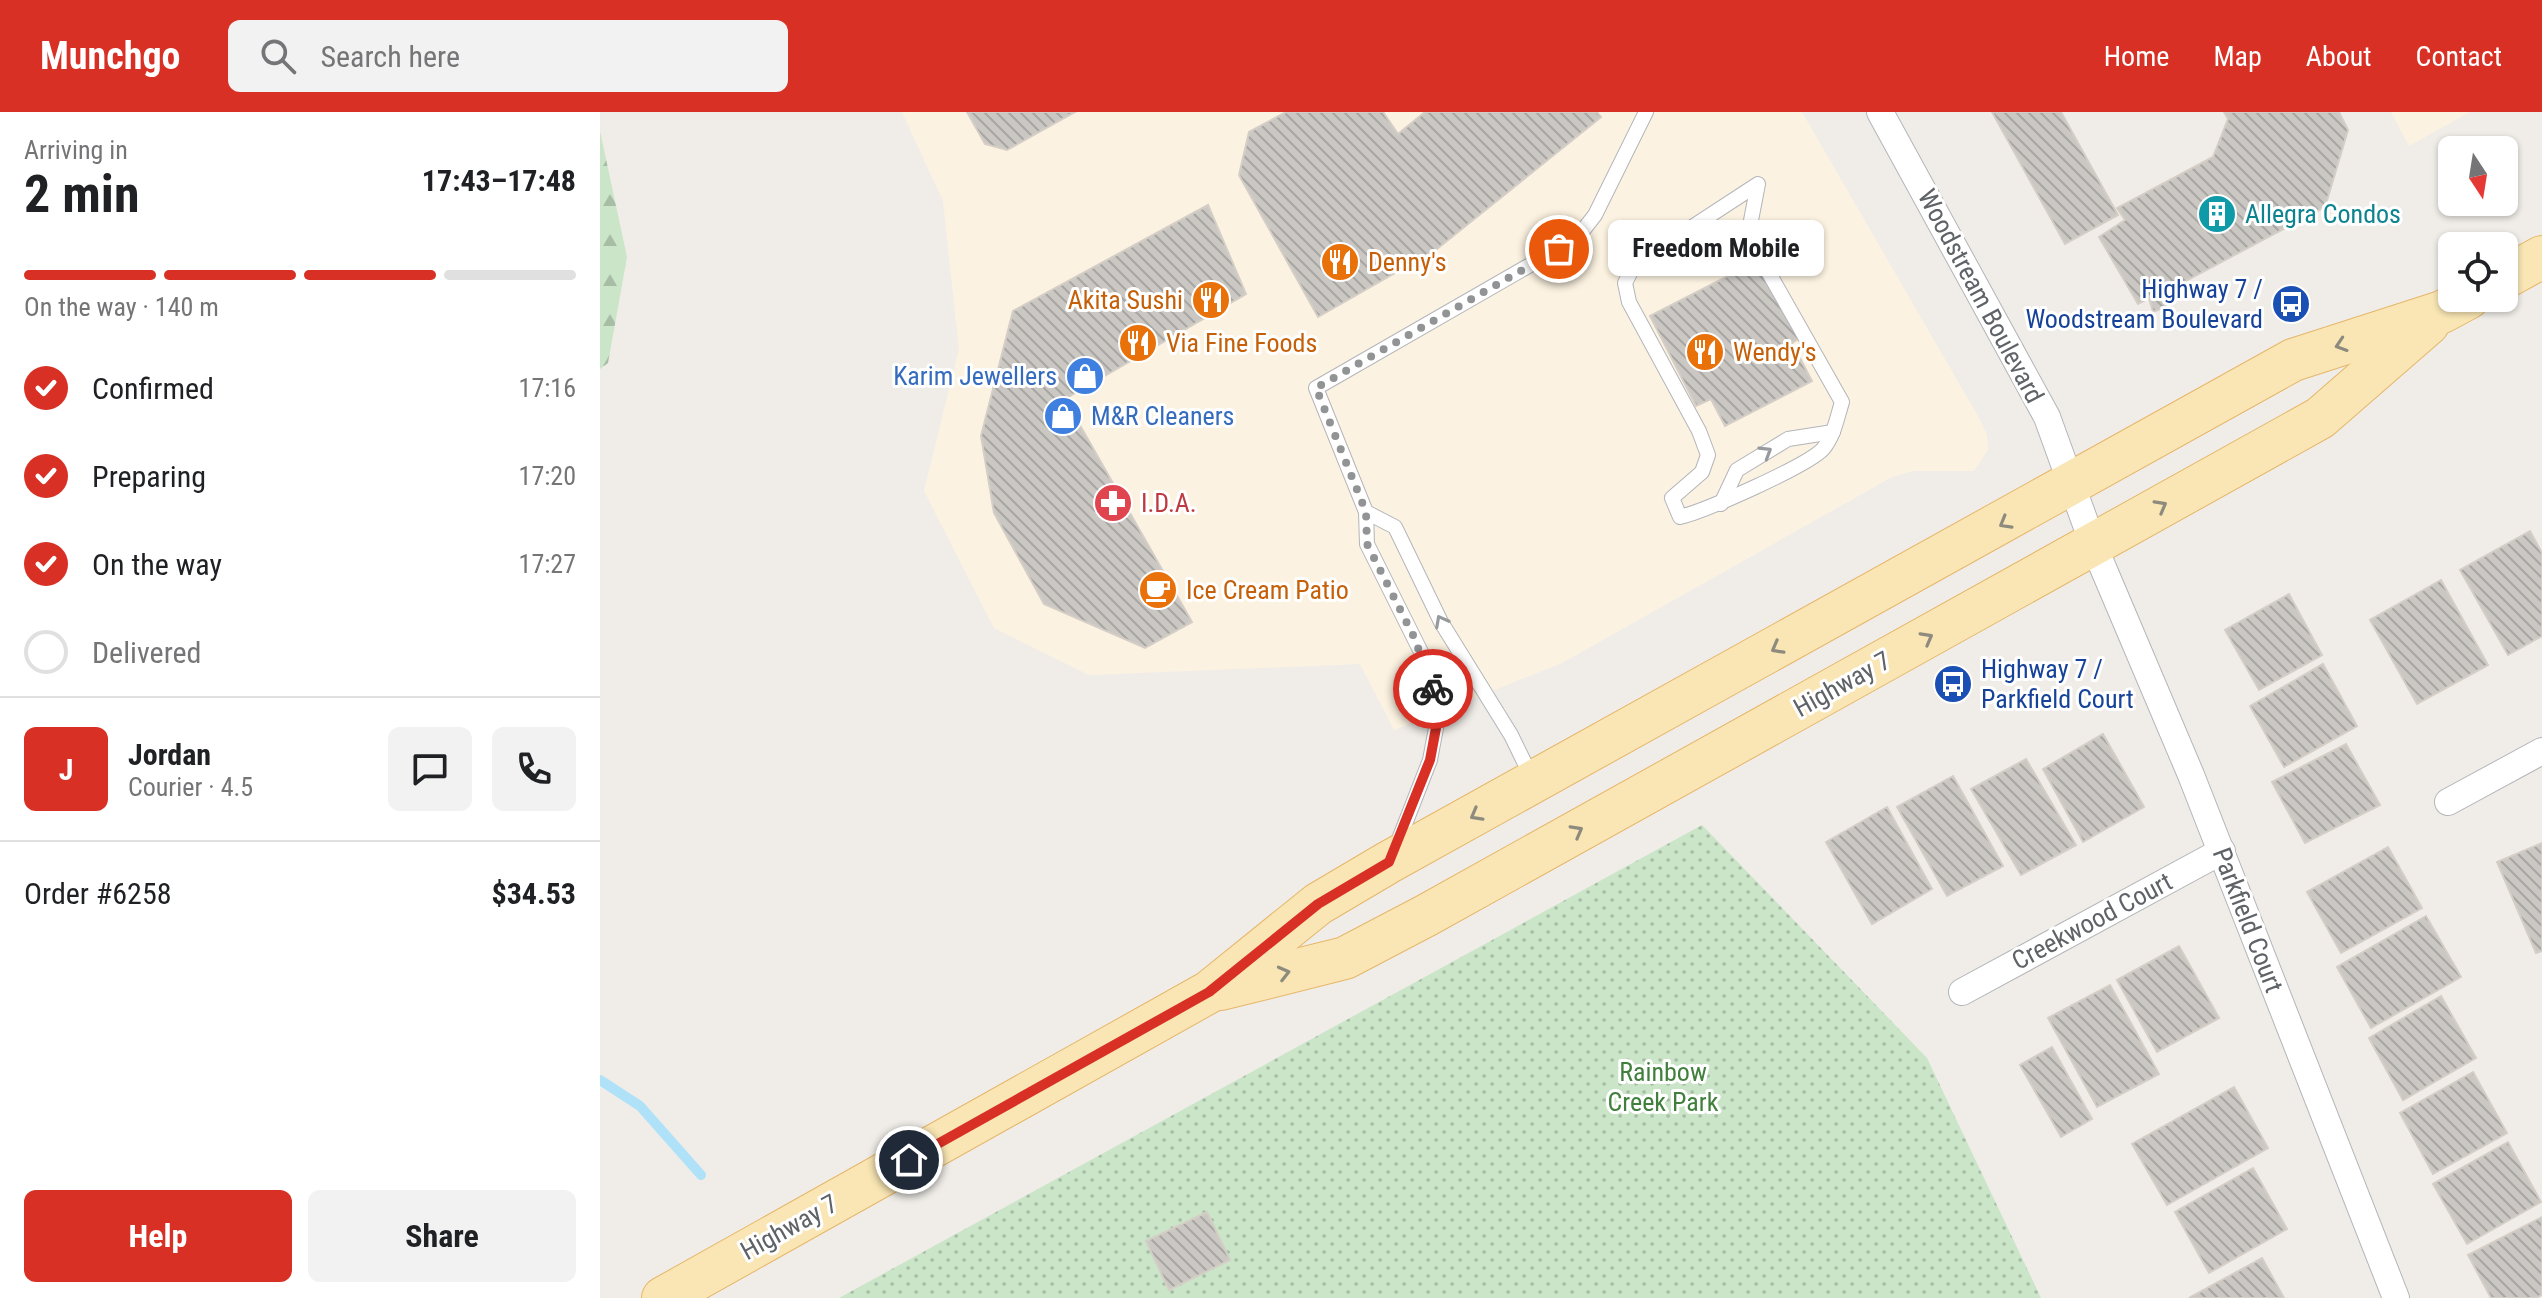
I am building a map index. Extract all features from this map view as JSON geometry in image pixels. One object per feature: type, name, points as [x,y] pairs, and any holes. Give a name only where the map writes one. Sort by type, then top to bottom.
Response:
[{"type":"main road","points":[[2518,270],[2542,257]]},
{"type":"main road","name":"Highway 7","points":[[663,1298],[1209,992],[1318,904],[1389,862],[2293,360],[2438,311]]},
{"type":"main road","name":"Highway 7","points":[[1209,992],[1345,958],[1508,869],[2320,418],[2447,312]]},
{"type":"main road","points":[[1508,869],[1534,782]]},
{"type":"street","name":"Woodstream Boulevard","points":[[1880,112],[2041,405],[2093,544]]},
{"type":"street","name":"Parkfield Court","points":[[2093,544],[2222,851],[2396,1298]]},
{"type":"street","points":[[2448,802],[2542,751]]},
{"type":"street","name":"Creekwood Court","points":[[1962,992],[2222,851]]},
{"type":"lane","points":[[1389,862],[1430,760],[1436,728],[1434,693],[1425,660],[1367,544],[1366,512],[1316,388],[1577,238],[1595,215],[1646,112]]},
{"type":"lane","points":[[1758,184],[1748,236],[1842,402],[1833,432],[1821,451],[1721,504],[1680,517],[1672,498],[1702,472],[1708,455],[1699,431],[1629,302],[1625,283],[1634,265],[1758,184]]},
{"type":"lane","points":[[1721,504],[1737,470],[1788,439],[1833,432]]},
{"type":"lane","points":[[1366,512],[1395,527],[1441,622],[1511,735],[1534,782]]},
{"type":"shaded area","points":[[902,112],[1802,112],[1979,418],[1987,435],[1988,450],[1974,471],[1913,471],[1892,477],[1562,663],[1394,730],[1360,664],[1089,675],[994,628],[924,491],[959,349],[943,201]]},
{"type":"shaded area","points":[[2391,112],[2470,112],[2409,146]]},
{"type":"green space","points":[[600,131],[627,257],[608,363],[600,369]]},
{"type":"green space","name":"Rainbow Creek Park","points":[[1702,825],[1927,1058],[2041,1298],[839,1298]]},
{"type":"building","points":[[967,112],[1075,112],[1007,150],[985,144]]},
{"type":"building","points":[[1286,112],[1383,112],[1398,134],[1425,112],[1597,112],[1601,117],[1437,249],[1318,317],[1239,175],[1249,132]]},
{"type":"building","points":[[1992,112],[2061,112],[2118,215],[2065,244]]},
{"type":"building","name":"Allegra Condos","points":[[2224,112],[2339,112],[2348,130],[2325,207],[2163,293],[2171,305],[2153,312],[2149,298],[2138,304],[2099,237],[2125,220],[2117,208],[2213,157],[2228,119]]},
{"type":"building","points":[[1208,205],[1246,294],[1065,399],[1192,622],[1145,648],[1044,604],[994,513],[981,436],[1013,311]]},
{"type":"building","points":[[1759,260],[1800,338],[1792,343],[1812,381],[1725,426],[1711,399],[1696,406],[1650,316]]},
{"type":"building","points":[[2530,531],[2542,553],[2542,636],[2508,655],[2460,570]]},
{"type":"building","points":[[2441,580],[2488,665],[2417,704],[2370,620]]},
{"type":"building","points":[[2289,594],[2322,655],[2259,690],[2225,630]]},
{"type":"building","points":[[2323,664],[2357,726],[2284,767],[2250,706]]},
{"type":"building","points":[[2103,734],[2144,807],[2083,842],[2043,769]]},
{"type":"building","points":[[2346,744],[2380,805],[2305,843],[2272,782]]},
{"type":"building","points":[[2026,759],[2076,845],[2021,875],[1971,789]]},
{"type":"building","points":[[1953,776],[2003,866],[1947,896],[1897,807]]},
{"type":"building","points":[[1887,807],[1932,889],[1872,924],[1826,842]]},
{"type":"building","points":[[2542,843],[2542,951],[2536,953],[2497,862]]},
{"type":"building","points":[[2388,847],[2422,908],[2341,953],[2307,892]]},
{"type":"building","points":[[2426,916],[2461,977],[2371,1028],[2337,967]]},
{"type":"building","points":[[2179,946],[2219,1018],[2157,1052],[2117,980]]},
{"type":"building","points":[[2110,985],[2159,1074],[2097,1107],[2048,1018]]},
{"type":"building","points":[[2441,996],[2476,1058],[2403,1100],[2369,1038]]},
{"type":"building","points":[[2052,1047],[2092,1119],[2061,1137],[2020,1065]]},
{"type":"building","points":[[2473,1072],[2507,1133],[2433,1174],[2400,1113]]},
{"type":"building","points":[[2234,1087],[2268,1148],[2167,1205],[2132,1144]]},
{"type":"building","points":[[2508,1142],[2541,1202],[2467,1244],[2433,1184]]},
{"type":"building","points":[[2253,1168],[2287,1229],[2209,1273],[2175,1212]]},
{"type":"building","points":[[1207,1212],[1230,1260],[1169,1290],[1146,1241]]},
{"type":"building","points":[[2542,1217],[2542,1295],[2536,1298],[2491,1298],[2468,1255]]},
{"type":"building","points":[[2262,1258],[2284,1298],[2189,1298]]},
{"type":"waterway","points":[[600,1080],[640,1106],[701,1175]]},
{"type":"way so far","points":[[1433,689],[1425,660],[1367,544],[1366,512],[1316,388],[1559,249]]},
{"type":"place","name":"Allegra Condos","points":[[2217,214]]},
{"type":"place","name":"Freedom Mobile","points":[[1559,249]]},
{"type":"place","name":"Denny's","points":[[1340,262]]},
{"type":"place","name":"Akita Sushi","points":[[1211,300]]},
{"type":"place","name":"Highway 7 / Woodstream Boulevard","points":[[2291,304]]},
{"type":"place","name":"Via Fine Foods","points":[[1138,343]]},
{"type":"place","name":"Wendy's","points":[[1705,352]]},
{"type":"place","name":"Karim Jewellers","points":[[1085,376]]},
{"type":"place","name":"M&R Cleaners","points":[[1063,416]]},
{"type":"place","name":"I.D.A.","points":[[1113,503]]},
{"type":"place","name":"Ice Cream Patio","points":[[1158,590]]},
{"type":"place","name":"Highway 7 / Parkfield Court","points":[[1953,684]]},
{"type":"route","points":[[909,1160],[1209,992],[1318,904],[1389,862],[1430,760],[1436,728],[1433,689]]}]
